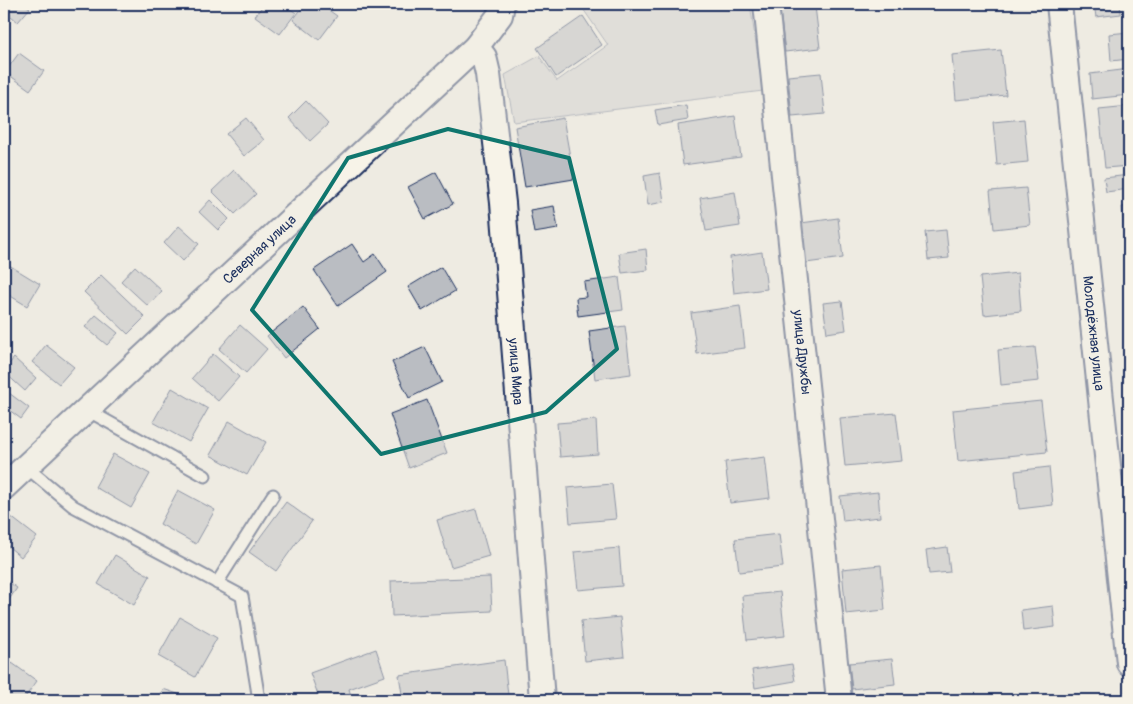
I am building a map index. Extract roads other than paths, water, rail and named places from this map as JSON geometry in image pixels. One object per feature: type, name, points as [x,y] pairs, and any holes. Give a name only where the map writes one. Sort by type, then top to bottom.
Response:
[{"type":"street","name":"Северная улица","points":[[4,487],[476,47],[500,15],[502,4]]},
{"type":"street","name":"улица Дружбы","points":[[766,4],[839,700]]},
{"type":"street","name":"Молодёжная улица","points":[[1060,4],[1129,664]]},
{"type":"street","name":"улица Мира","points":[[476,47],[484,58],[488,74],[502,203],[542,700]]},
{"type":"lane","points":[[87,410],[205,476]]},
{"type":"lane","points":[[25,466],[73,506],[242,596],[259,700]]},
{"type":"lane","points":[[217,583],[273,496]]}]
